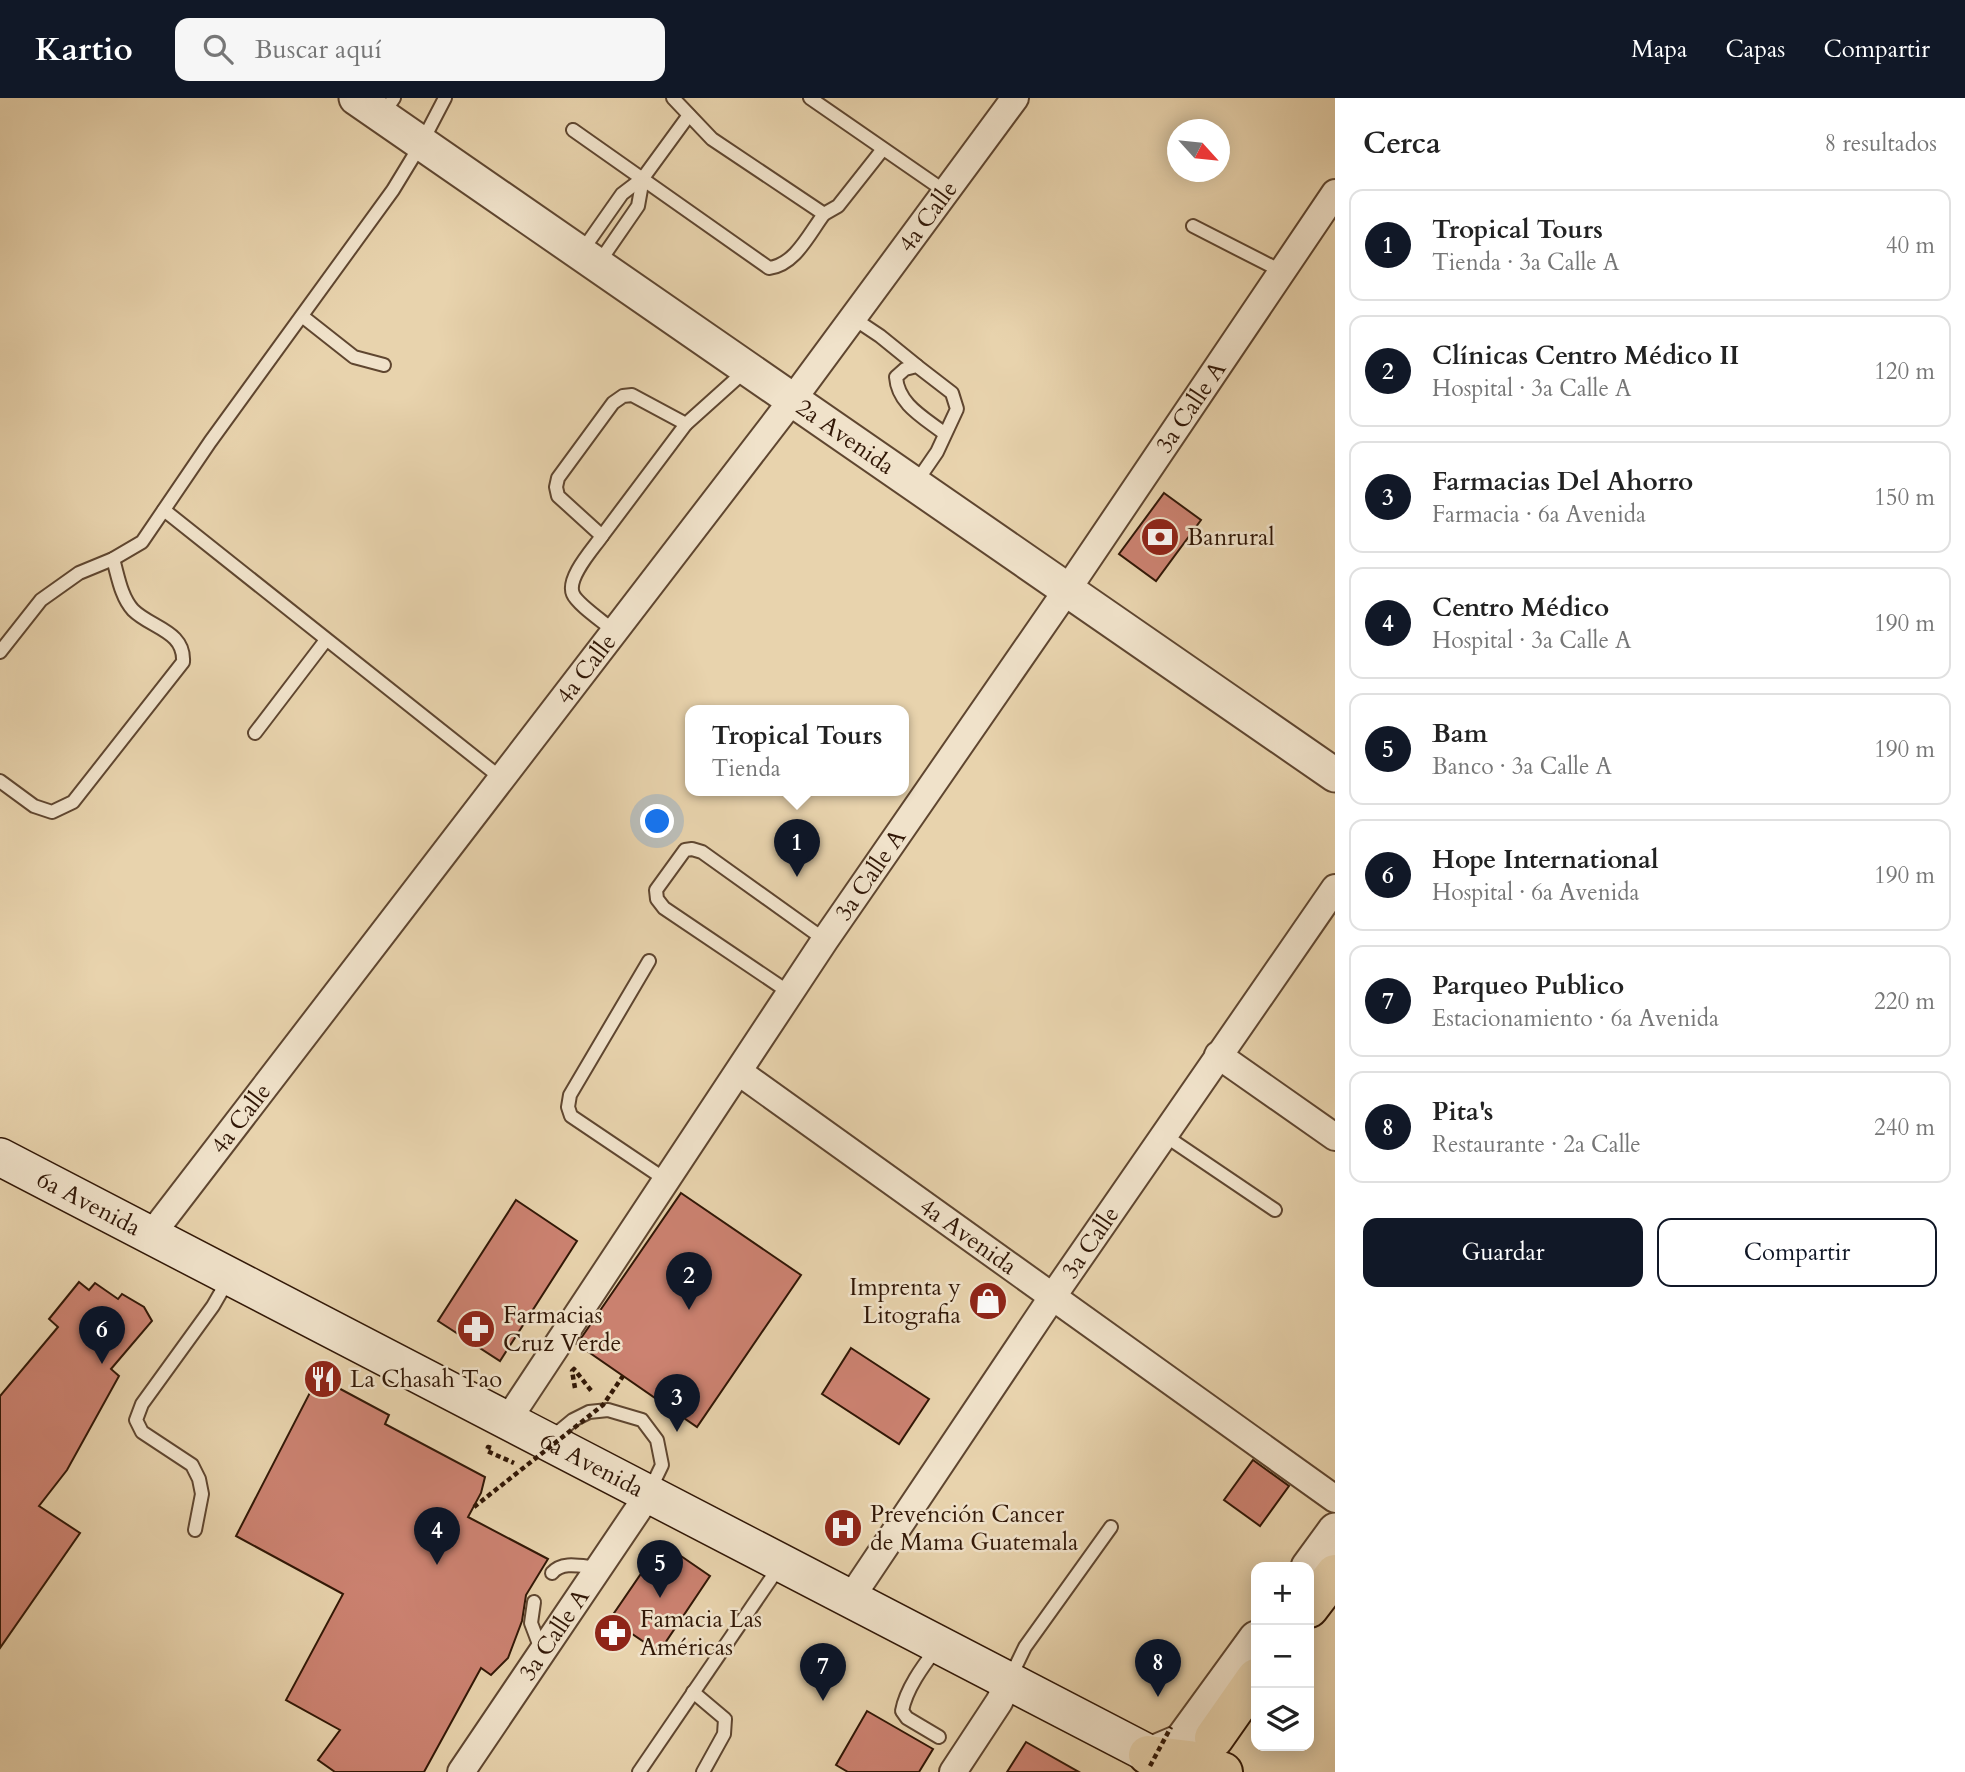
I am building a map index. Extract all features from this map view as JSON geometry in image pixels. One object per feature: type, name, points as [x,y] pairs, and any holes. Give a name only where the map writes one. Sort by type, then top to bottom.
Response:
[{"type":"main road","name":"6a Avenida","points":[[0,1157],[1009,1682],[1163,1755]]},
{"type":"main road","points":[[1314,1601],[1335,1574]]},
{"type":"main road","points":[[1163,1755],[1189,1760],[1219,1755],[1251,1688]]},
{"type":"street","name":"4a Calle","points":[[150,1235],[793,399],[1016,98]]},
{"type":"street","name":"2a Avenida","points":[[377,104],[421,144],[1335,775]]},
{"type":"street","name":"3a Calle A","points":[[507,1421],[825,940],[1067,590],[1335,193]]},
{"type":"street","name":"3a Calle","points":[[850,1599],[1053,1296],[1335,888]]},
{"type":"street","points":[[1218,1055],[1335,1138]]},
{"type":"street","name":"4a Avenida","points":[[739,1072],[1335,1499]]},
{"type":"street","name":"3a Calle A","points":[[461,1772],[648,1495]]},
{"type":"street","points":[[1312,1562],[1335,1530]]},
{"type":"street","points":[[1163,1755],[1181,1741],[1251,1645]]},
{"type":"street","points":[[953,1772],[992,1714],[1009,1682]]},
{"type":"lane","points":[[0,652],[41,600],[79,573],[113,559],[142,542],[210,442],[393,190],[445,98]]},
{"type":"lane","points":[[673,98],[712,139],[824,214]]},
{"type":"lane","points":[[810,98],[946,192]]},
{"type":"lane","points":[[589,259],[622,194],[643,178],[689,115]]},
{"type":"lane","points":[[573,130],[769,268],[790,261],[824,214],[838,206],[883,149]]},
{"type":"lane","points":[[589,259],[638,206],[643,178]]},
{"type":"lane","points":[[1193,226],[1283,272]]},
{"type":"lane","points":[[302,316],[354,357],[384,365]]},
{"type":"lane","points":[[853,318],[880,336],[951,393],[957,409],[937,452],[915,484]]},
{"type":"lane","points":[[917,366],[905,369],[896,377],[897,390],[906,404],[945,434]]},
{"type":"lane","points":[[614,631],[573,596],[574,576],[686,424],[748,369]]},
{"type":"lane","points":[[602,536],[558,496],[556,487],[558,478],[614,403],[623,396],[632,395],[686,424]]},
{"type":"lane","points":[[164,509],[501,778]]},
{"type":"lane","points":[[0,780],[34,806],[52,812],[73,802],[183,662],[183,651],[177,639],[134,611],[125,599],[113,559]]},
{"type":"lane","points":[[255,733],[326,640]]},
{"type":"lane","points":[[790,993],[664,908],[657,899],[656,890],[685,850],[692,849],[702,852],[825,940]]},
{"type":"lane","points":[[649,961],[570,1095],[568,1107],[571,1116],[666,1180]]},
{"type":"lane","points":[[1164,1136],[1275,1210]]},
{"type":"lane","points":[[195,1530],[202,1494],[192,1465],[142,1432],[136,1420],[142,1404],[213,1306],[230,1276]]},
{"type":"lane","points":[[547,1442],[573,1420],[589,1412],[608,1410],[642,1420],[657,1440],[662,1465],[648,1495]]},
{"type":"lane","points":[[1009,1682],[1025,1647],[1111,1527]]},
{"type":"lane","points":[[639,1772],[781,1563]]},
{"type":"lane","points":[[552,1573],[557,1567],[565,1565],[599,1569]]},
{"type":"lane","points":[[534,1602],[531,1623],[542,1653]]},
{"type":"lane","points":[[939,1645],[922,1668],[902,1711],[907,1718],[939,1737]]},
{"type":"lane","points":[[693,1692],[725,1718],[724,1734],[703,1772]]},
{"type":"path","points":[[575,1388],[572,1371],[574,1369],[590,1388]]},
{"type":"path","points":[[474,1507],[603,1405],[623,1376]]},
{"type":"building","name":"Banrural","points":[[1164,493],[1201,520],[1156,581],[1119,554]]},
{"type":"building","points":[[681,1193],[801,1275],[697,1427],[577,1344]]},
{"type":"building","points":[[516,1200],[577,1241],[500,1361],[438,1321]]},
{"type":"building","points":[[79,1282],[89,1290],[95,1283],[118,1299],[122,1294],[144,1307],[152,1321],[111,1369],[119,1376],[67,1470],[39,1506],[80,1533],[0,1648],[0,1396],[58,1327],[49,1319]]},
{"type":"building","points":[[851,1348],[929,1399],[899,1444],[822,1394]]},
{"type":"building","points":[[318,1377],[389,1415],[385,1424],[485,1477],[481,1493],[468,1517],[548,1559],[526,1595],[522,1621],[508,1658],[491,1675],[481,1668],[424,1772],[335,1772],[318,1760],[340,1730],[286,1700],[343,1594],[236,1536]]},
{"type":"building","points":[[1253,1460],[1289,1486],[1260,1526],[1224,1500]]},
{"type":"building","points":[[662,1543],[710,1576],[659,1652],[610,1619]]},
{"type":"building","points":[[867,1711],[933,1749],[919,1772],[848,1772],[836,1765]]},
{"type":"building","points":[[1026,1742],[1079,1772],[1007,1772]]},
{"type":"place","name":"Banrural","points":[[1160,537]]},
{"type":"place","name":"Tropical Tours","points":[[797,877]]},
{"type":"place","name":"Imprenta y Litografia","points":[[988,1301]]},
{"type":"place","name":"Clínicas Centro Médico II","points":[[689,1310]]},
{"type":"place","name":"Farmacias Cruz Verde","points":[[476,1329]]},
{"type":"place","name":"Hope International","points":[[102,1364]]},
{"type":"place","name":"La Chasah Tao","points":[[323,1379]]},
{"type":"place","name":"Farmacias Del Ahorro","points":[[677,1432]]},
{"type":"place","name":"Prevención Cancer de Mama Guatemala","points":[[843,1528]]},
{"type":"place","name":"Centro Médico","points":[[437,1565]]},
{"type":"place","name":"Bam","points":[[660,1598]]},
{"type":"place","name":"Famacia Las Américas","points":[[613,1633]]},
{"type":"place","name":"Pita's","points":[[1158,1697]]},
{"type":"place","name":"Parqueo Publico","points":[[823,1701]]}]
